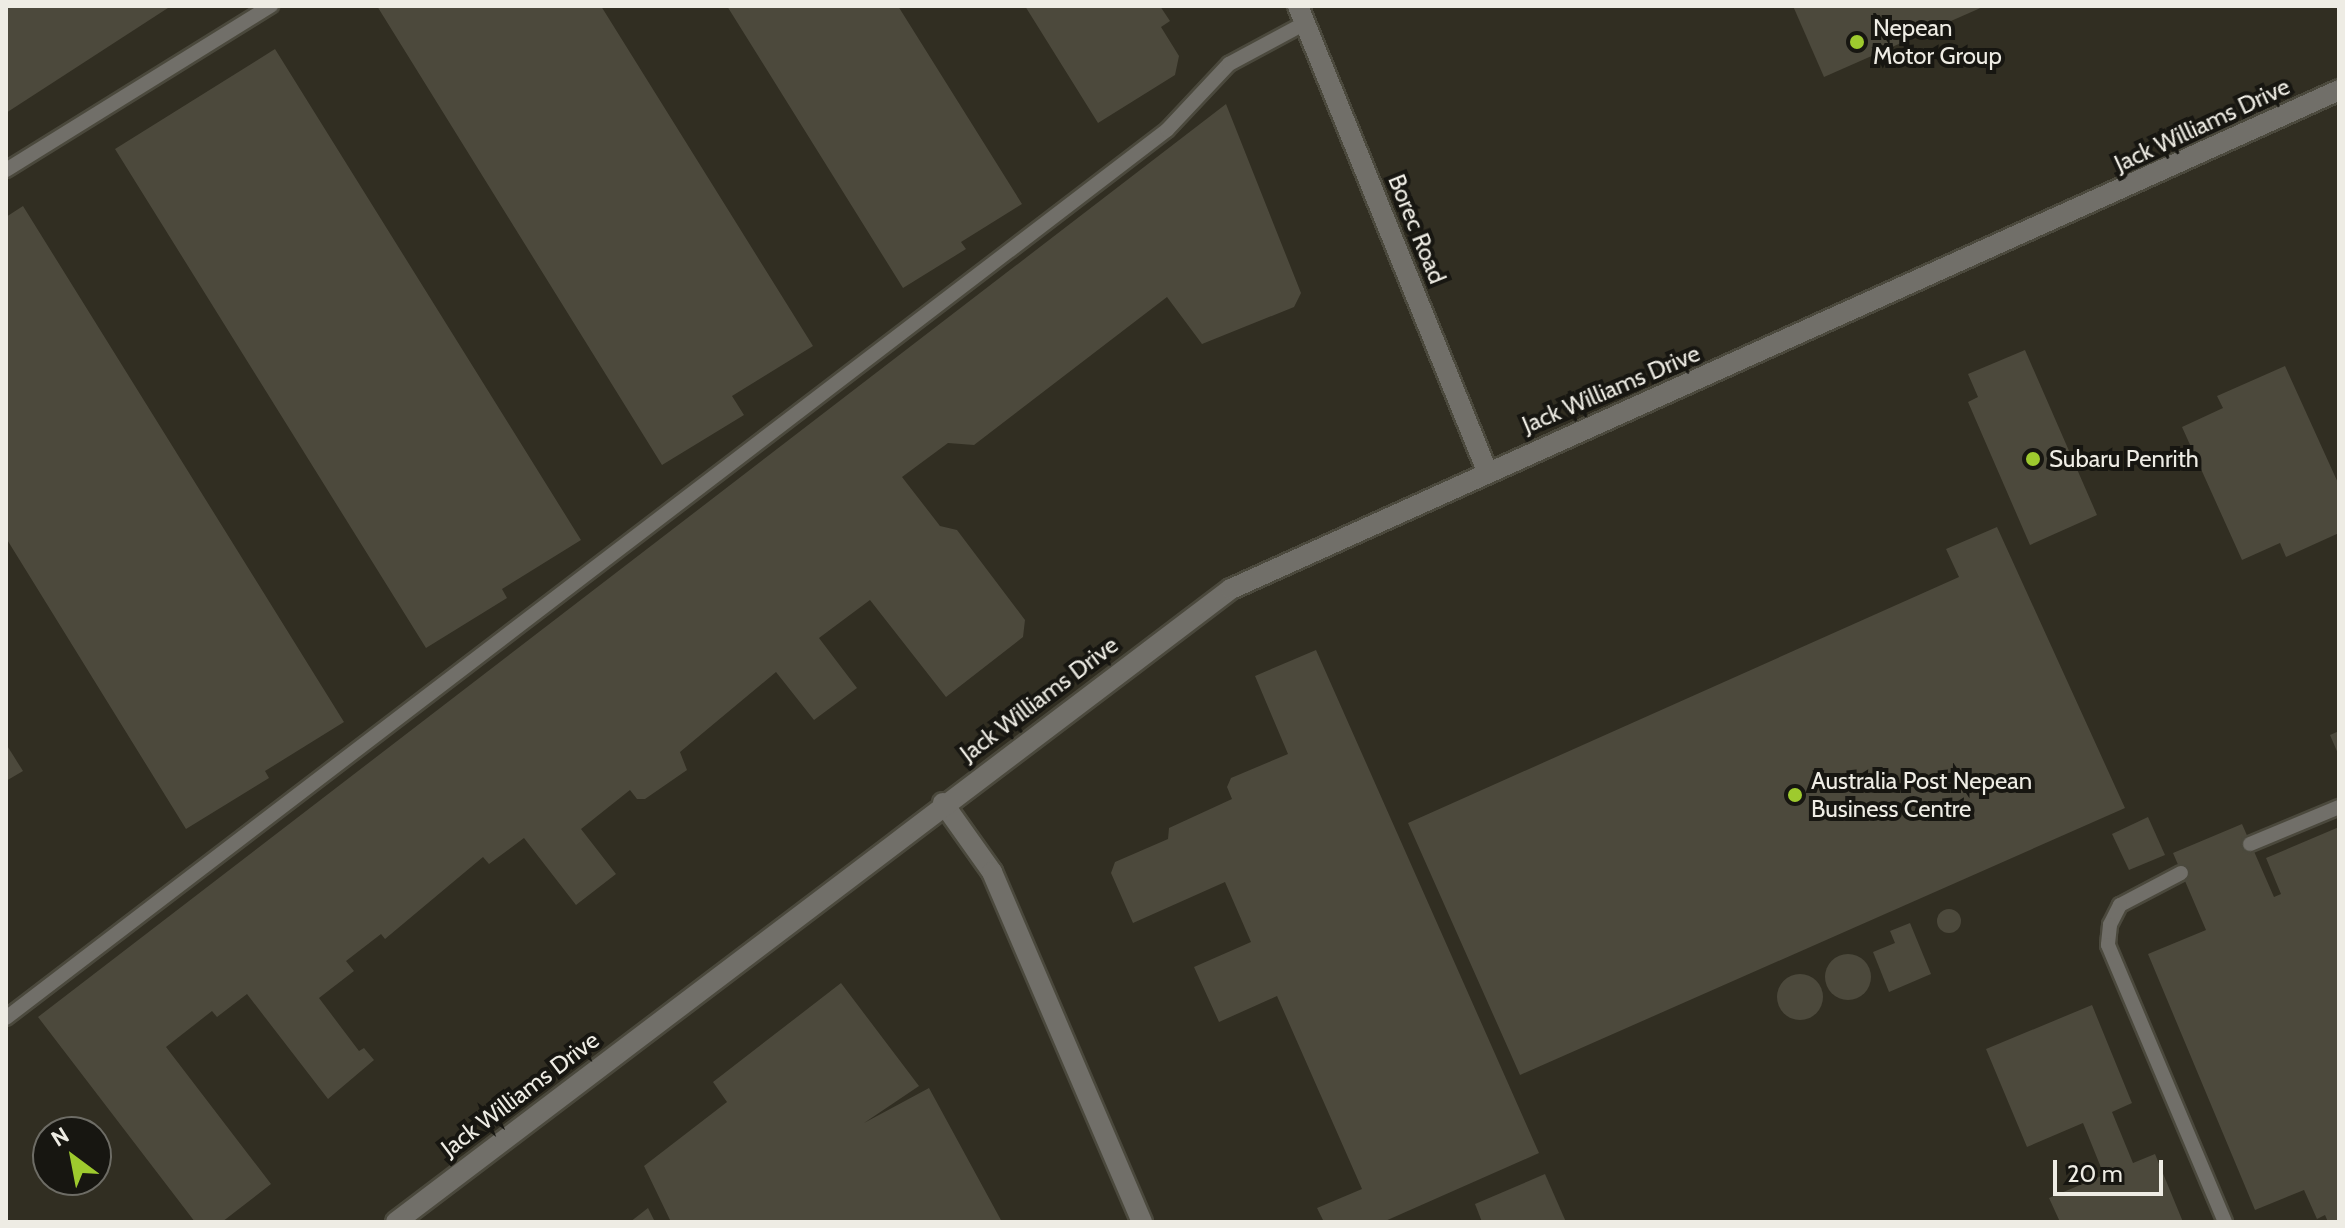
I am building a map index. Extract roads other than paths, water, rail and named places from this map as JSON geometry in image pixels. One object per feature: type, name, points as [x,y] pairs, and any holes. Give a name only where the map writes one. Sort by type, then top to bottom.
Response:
[{"type":"street","name":"Borec Road","points":[[1301,15],[1487,471]]},
{"type":"street","name":"Jack Williams Drive","points":[[396,1222],[943,803],[1231,589],[1487,471],[2339,90]]},
{"type":"street","points":[[943,803],[992,872],[1142,1222]]},
{"type":"lane","points":[[6,170],[271,6]]},
{"type":"lane","points":[[6,1018],[1167,130],[1229,64],[1301,15]]},
{"type":"lane","points":[[2250,844],[2339,807]]},
{"type":"lane","points":[[2181,873],[2120,905],[2110,925],[2108,945],[2225,1222]]},
{"type":"place","name":"Nepean Motor Group","points":[[1857,42]]},
{"type":"place","name":"Subaru Penrith","points":[[2033,459]]},
{"type":"place","name":"Australia Post Nepean Business Centre","points":[[1795,795]]}]
